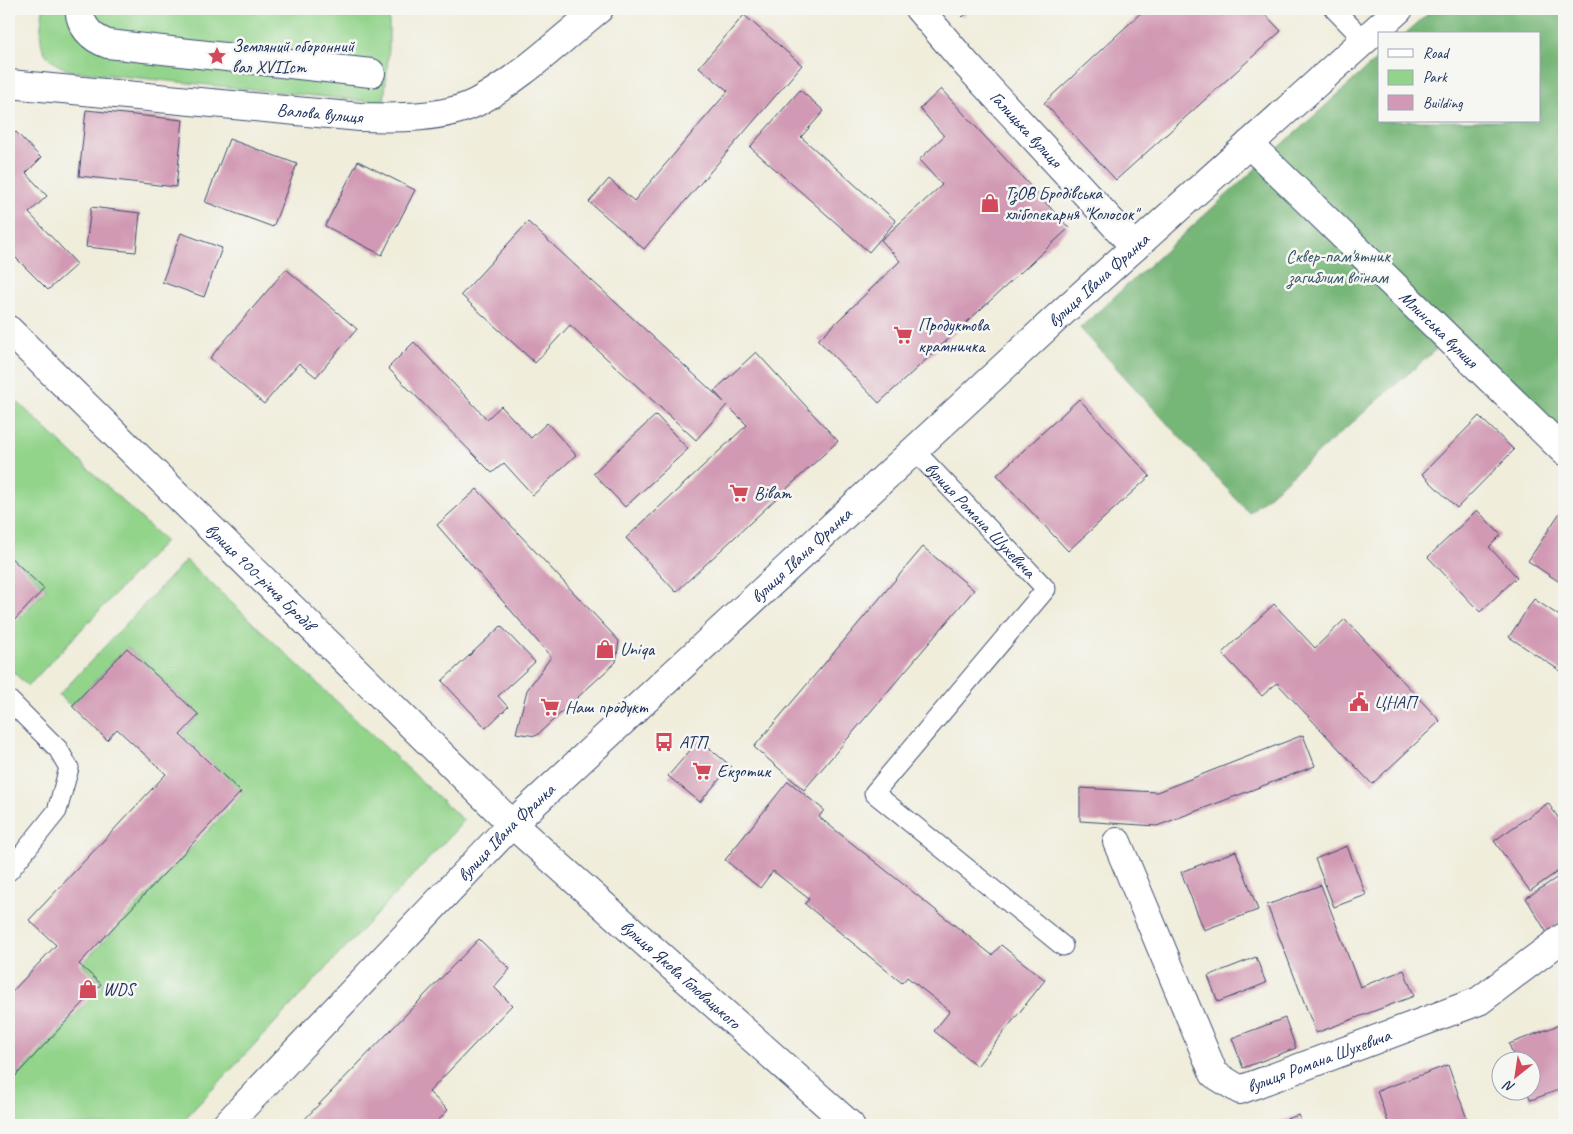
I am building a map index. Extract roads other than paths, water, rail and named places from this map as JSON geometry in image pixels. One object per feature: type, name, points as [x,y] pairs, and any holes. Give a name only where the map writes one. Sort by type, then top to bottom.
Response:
[{"type":"street","points":[[79,9],[82,21],[88,32],[108,44],[371,73]]},
{"type":"street","name":"Валова вулиця","points":[[9,84],[360,117],[408,118],[444,112],[476,103],[514,77],[599,9]]},
{"type":"street","name":"Галицька вулиця","points":[[919,9],[967,65],[1135,247]]},
{"type":"street","name":"вулиця Івана Франка","points":[[226,1125],[512,824],[1135,247],[1399,9]]},
{"type":"street","name":"Млинська вулиця","points":[[1249,144],[1564,451]]},
{"type":"street","name":"вулиця 900-річчя Бродів","points":[[9,330],[512,824]]},
{"type":"street","name":"вулиця Якова Головацького","points":[[512,824],[850,1125]]},
{"type":"street","name":"вулиця Романа Шухевича","points":[[1117,842],[1214,1074],[1240,1090],[1479,1001],[1564,937]]},
{"type":"lane","points":[[1334,9],[1364,40]]},
{"type":"lane","name":"вулиця Романа Шухевича","points":[[915,451],[1046,589],[874,793],[1063,946]]},
{"type":"lane","points":[[9,700],[58,749],[69,768],[57,811],[9,871]]},
{"type":"place","name":"Земляний оборонний вал XVIIст","points":[[217,56]]},
{"type":"place","name":"ТзОВ Бродівська хлібопекарня \"Колосок\"","points":[[990,203]]},
{"type":"place","name":"Продуктова крамничка","points":[[903,335]]},
{"type":"place","name":"Віват","points":[[739,493]]},
{"type":"place","name":"Uniqa","points":[[605,649]]},
{"type":"place","name":"ЦНАП","points":[[1359,702]]},
{"type":"place","name":"Наш продукт","points":[[550,707]]},
{"type":"place","name":"АТП","points":[[664,742]]},
{"type":"place","name":"Екзотик","points":[[702,771]]},
{"type":"place","name":"WDS","points":[[88,989]]},
{"type":"park label","name":"Сквер-пам'ятник загиблим воїнам","points":[[1338,266]]}]
